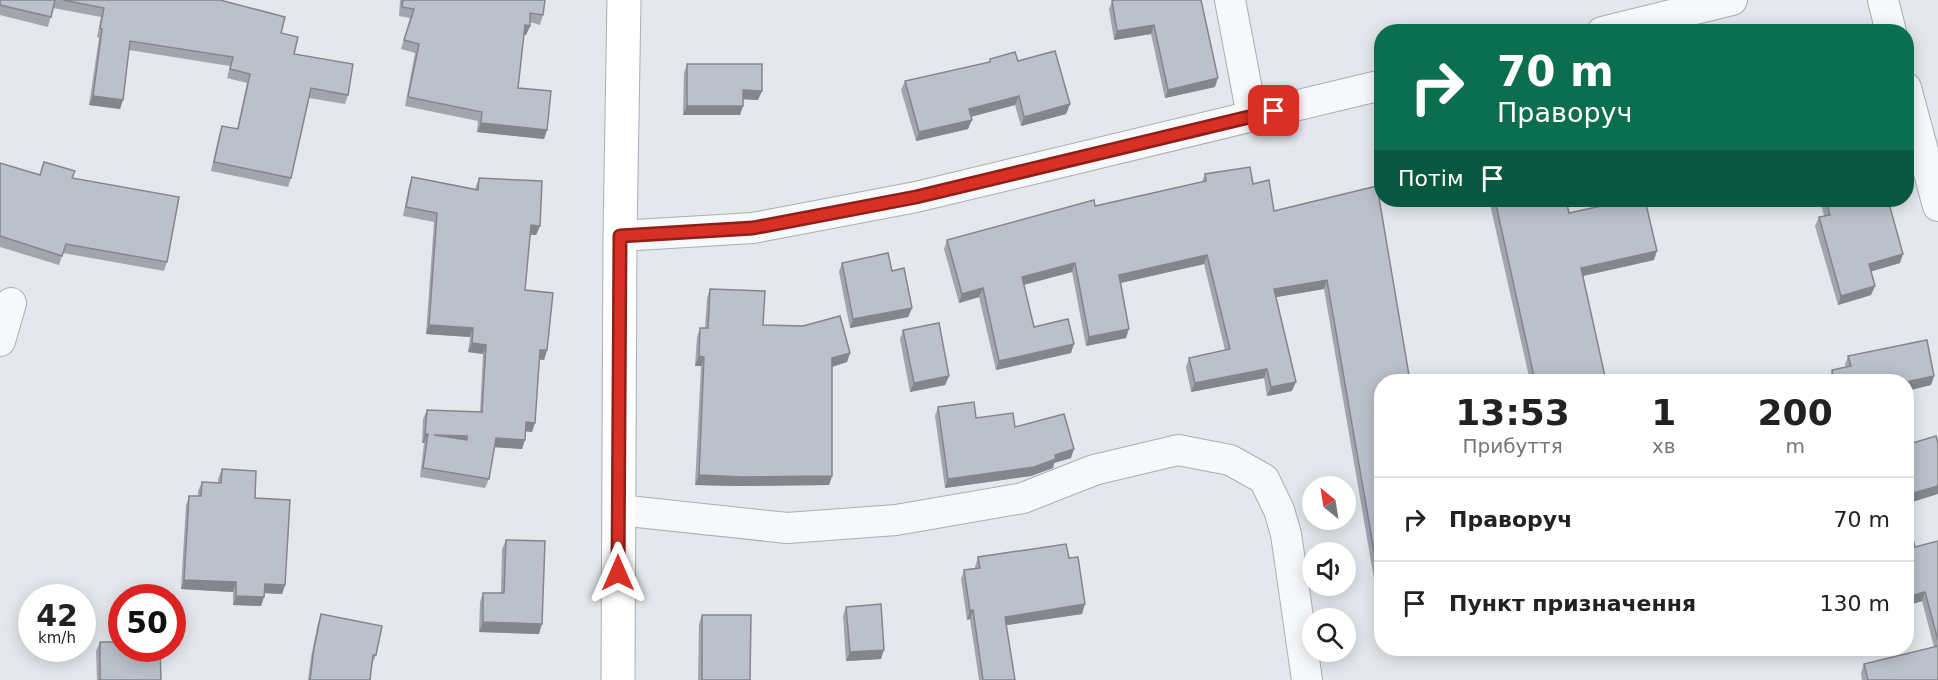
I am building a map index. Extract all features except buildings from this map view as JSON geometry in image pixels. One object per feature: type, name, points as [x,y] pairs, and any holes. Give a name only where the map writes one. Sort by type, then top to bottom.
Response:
[{"type":"main road","points":[[618,680],[620,236],[624,0]]},
{"type":"street","points":[[1230,0],[1252,116]]},
{"type":"street","points":[[1634,24],[1732,0]]},
{"type":"street","points":[[1883,0],[1889,24]]},
{"type":"street","points":[[620,236],[753,228],[916,197],[1374,87]]},
{"type":"street","points":[[1914,118],[1938,206]]},
{"type":"street","points":[[0,341],[10,303]]},
{"type":"street","points":[[619,510],[787,528],[896,520],[1023,498],[1094,470],[1178,450],[1230,460],[1264,479],[1279,510],[1286,534],[1307,680]]},
{"type":"route","points":[[618,573],[620,236],[753,228],[869,206],[916,197],[1274,111]]}]
